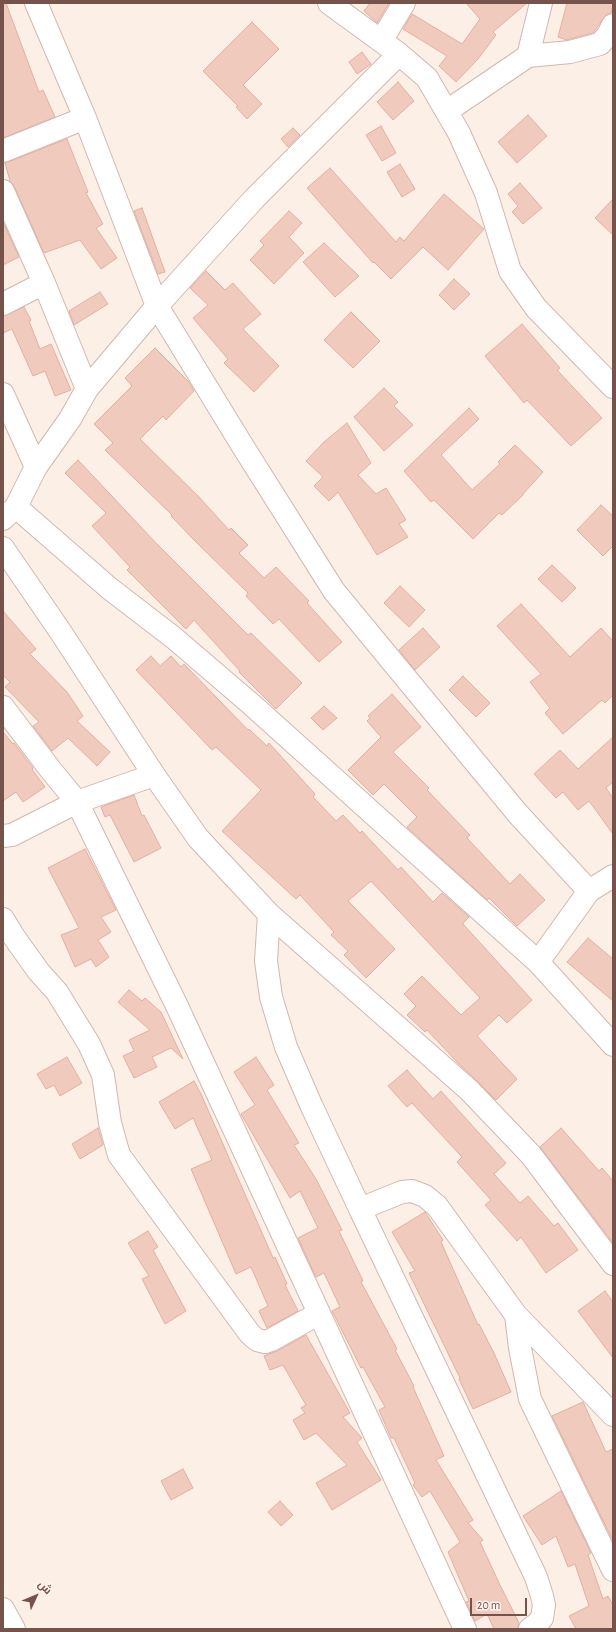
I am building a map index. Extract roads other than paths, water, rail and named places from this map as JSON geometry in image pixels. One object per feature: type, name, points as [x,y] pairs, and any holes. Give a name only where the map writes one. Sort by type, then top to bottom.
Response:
[{"type":"street","points":[[36,3],[85,118],[157,306],[242,445],[334,591],[518,814],[589,891]]},
{"type":"street","points":[[329,3],[399,54],[427,78],[459,132],[486,193],[510,271],[536,308],[613,387]]},
{"type":"street","points":[[381,41],[404,3]]},
{"type":"street","points":[[528,56],[541,3]]},
{"type":"street","points":[[447,111],[528,56],[570,52],[600,44],[608,35],[613,25]]},
{"type":"street","points":[[399,54],[254,199],[157,306],[87,389],[70,419],[36,467],[10,513],[174,638],[252,704],[538,962],[613,1046]]},
{"type":"street","points":[[3,151],[85,118]]},
{"type":"street","points":[[3,191],[44,283],[87,389]]},
{"type":"street","points":[[3,304],[44,283]]},
{"type":"street","points":[[3,394],[36,467]]},
{"type":"street","points":[[3,548],[60,631],[154,775],[198,838],[268,914],[469,1090],[531,1155],[613,1264]]},
{"type":"street","points":[[3,707],[76,802],[177,1006],[464,1629]]},
{"type":"street","points":[[3,836],[12,835],[76,802],[154,775]]},
{"type":"street","points":[[538,962],[589,891],[613,876]]},
{"type":"street","points":[[268,914],[266,961],[271,997],[286,1047],[312,1107],[360,1209],[536,1578],[544,1605],[542,1618],[538,1624],[530,1629]]},
{"type":"street","points":[[3,919],[39,972],[57,992],[89,1044],[103,1075],[110,1123],[119,1155],[250,1334],[257,1340],[265,1342],[318,1314]]},
{"type":"street","points":[[360,1209],[402,1192],[412,1191],[425,1196],[437,1206],[516,1315],[613,1414]]},
{"type":"street","points":[[516,1315],[520,1348],[530,1399],[613,1570]]},
{"type":"street","points":[[3,1609],[14,1629]]}]
